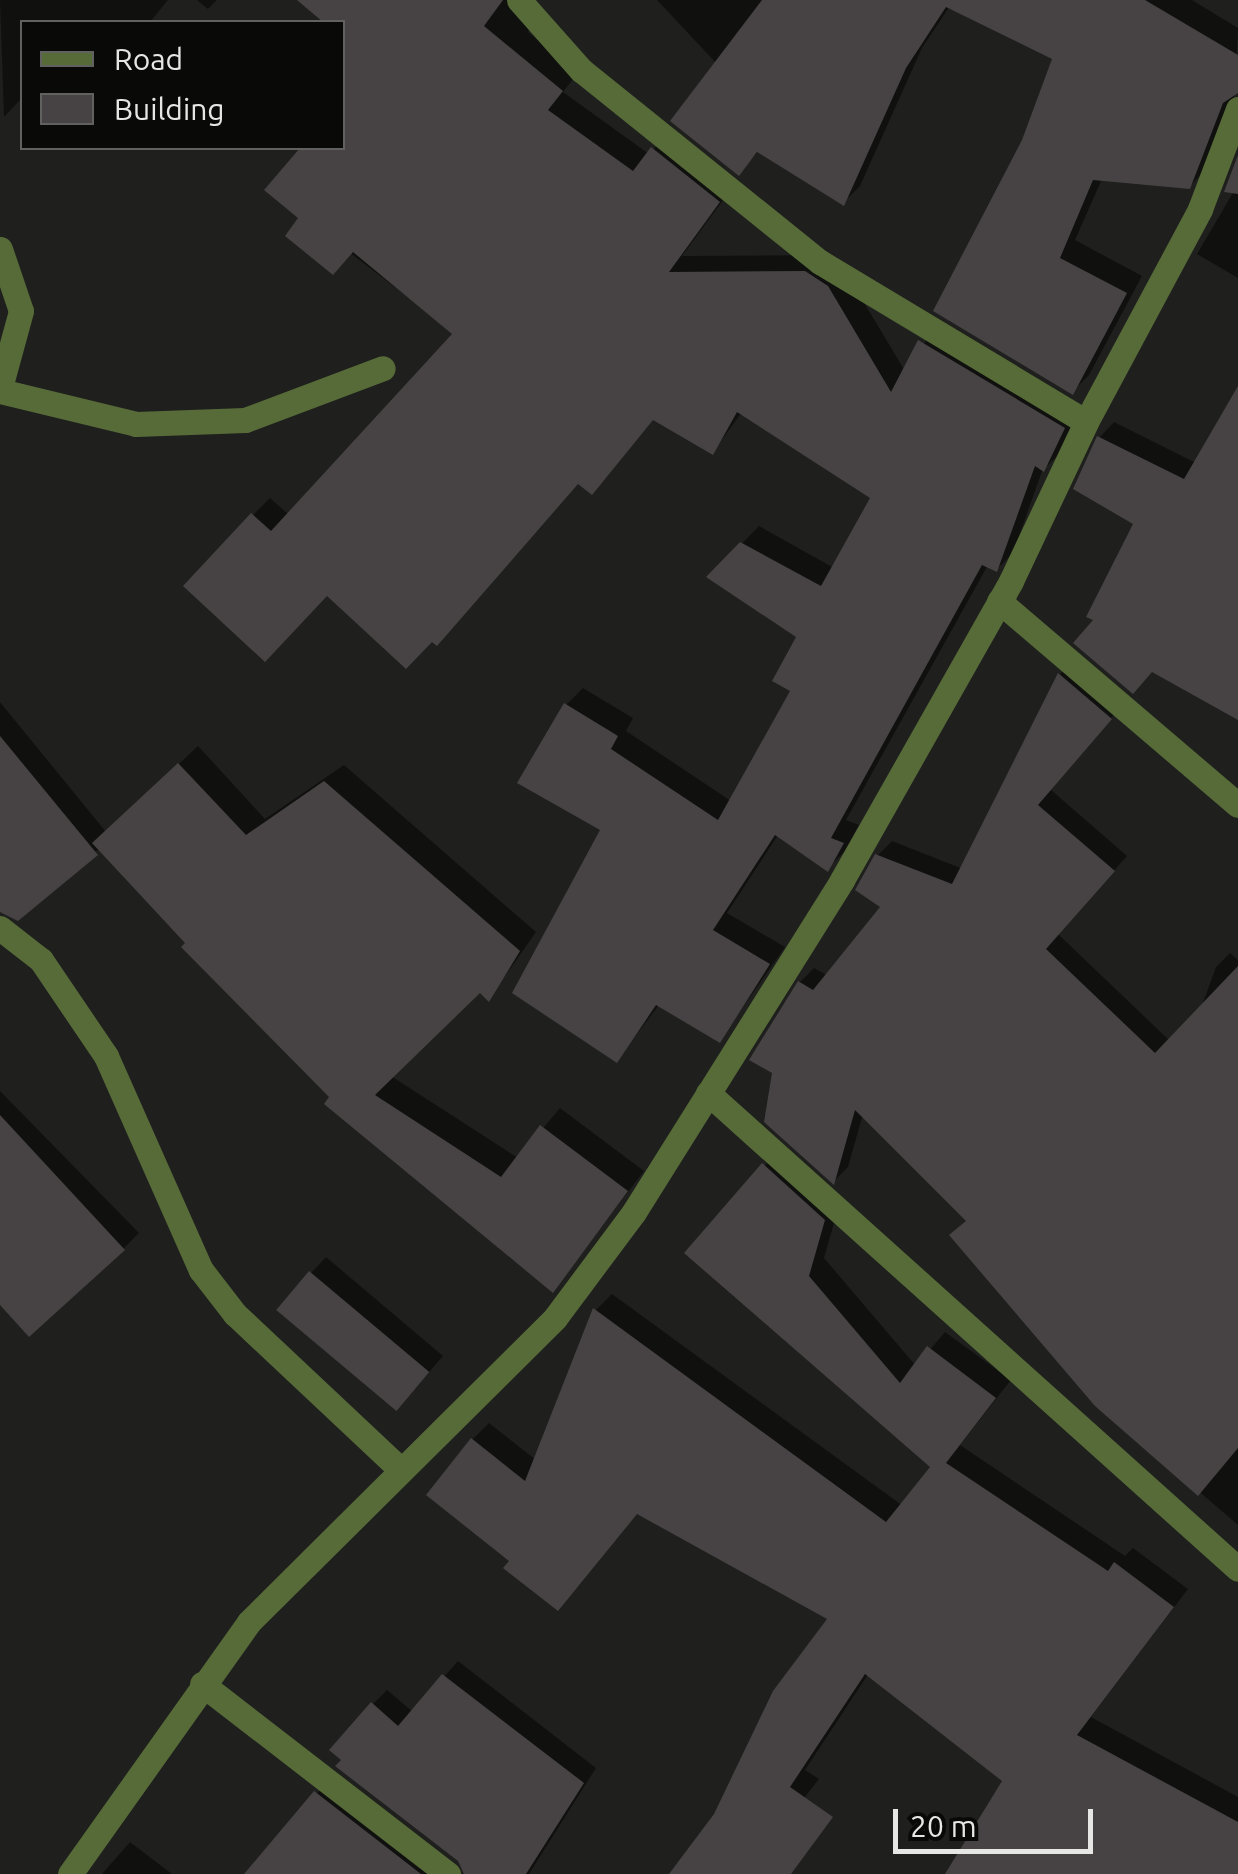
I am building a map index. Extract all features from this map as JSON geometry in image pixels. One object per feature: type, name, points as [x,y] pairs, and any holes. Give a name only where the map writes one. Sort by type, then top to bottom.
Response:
[{"type":"street","points":[[520,0],[581,70],[820,262],[1086,422]]},
{"type":"street","points":[[70,1874],[202,1684],[306,1559],[555,1318],[634,1212],[842,880],[999,601],[1086,422],[1200,209],[1238,109]]},
{"type":"street","points":[[0,248],[21,310],[0,390],[136,424],[245,420],[383,368]]},
{"type":"street","points":[[999,601],[1238,804]]},
{"type":"street","points":[[0,928],[41,960],[106,1056],[201,1270],[235,1314],[399,1468]]},
{"type":"street","points":[[708,1093],[1238,1569]]},
{"type":"street","points":[[202,1684],[448,1874]]},
{"type":"building","points":[[297,0],[503,0],[484,26],[563,91],[548,110],[633,171],[651,147],[720,202],[669,272],[805,271],[828,286],[891,392],[918,340],[1065,428],[1044,472],[1035,466],[997,572],[982,565],[831,838],[844,843],[828,872],[775,835],[713,930],[770,964],[720,1043],[656,1005],[617,1063],[512,993],[600,830],[517,783],[564,703],[618,736],[611,749],[718,820],[790,691],[772,681],[796,637],[706,577],[740,542],[821,586],[870,498],[737,412],[713,455],[653,420],[592,495],[578,484],[437,646],[432,642],[406,669],[327,596],[265,662],[183,586],[251,513],[271,531],[452,334],[353,252],[333,275],[285,236],[298,218],[264,190],[298,150],[345,150],[345,20],[321,20]]},
{"type":"building","points":[[762,0],[1145,0],[1238,55],[1238,93],[1223,103],[1190,189],[1093,180],[1060,258],[1127,293],[1073,395],[933,311],[1022,140],[1052,59],[946,7],[906,68],[844,206],[757,152],[739,176],[670,121]]},
{"type":"building","points":[[1238,155],[1238,194],[1224,192]]},
{"type":"building","points":[[1238,386],[1238,720],[1152,672],[1133,694],[1073,643],[1093,620],[1086,617],[1133,524],[1073,489],[1097,436],[1184,479]]},
{"type":"building","points":[[1058,673],[1112,719],[1038,805],[1115,871],[1046,949],[1155,1053],[1238,966],[1238,1448],[1198,1496],[1095,1406],[949,1235],[966,1221],[855,1110],[834,1185],[764,1122],[772,1073],[749,1060],[798,981],[813,990],[880,907],[855,890],[875,854],[952,884]]},
{"type":"building","points":[[0,736],[98,855],[18,921],[0,912]]},
{"type":"building","points":[[178,763],[246,835],[324,781],[520,951],[489,1002],[480,993],[375,1095],[501,1177],[540,1125],[628,1191],[553,1293],[324,1104],[329,1097],[181,947],[185,943],[92,843]]},
{"type":"building","points":[[0,1115],[125,1250],[29,1337],[0,1305]]},
{"type":"building","points":[[762,1163],[825,1220],[809,1276],[900,1383],[927,1346],[996,1398],[946,1463],[1108,1571],[1114,1562],[1174,1607],[1077,1735],[1238,1822],[1238,1874],[945,1874],[1002,1781],[865,1674],[790,1787],[833,1817],[791,1874],[669,1874],[714,1814],[773,1691],[827,1619],[637,1514],[558,1611],[503,1568],[509,1561],[426,1495],[471,1438],[525,1481],[593,1308],[886,1522],[930,1467],[684,1253]]},
{"type":"building","points":[[309,1271],[429,1372],[396,1411],[276,1310]]},
{"type":"building","points":[[442,1674],[584,1783],[526,1874],[464,1874],[458,1861],[335,1766],[341,1760],[329,1750],[371,1702],[398,1726]]},
{"type":"building","points":[[314,1791],[421,1874],[244,1874]]}]
